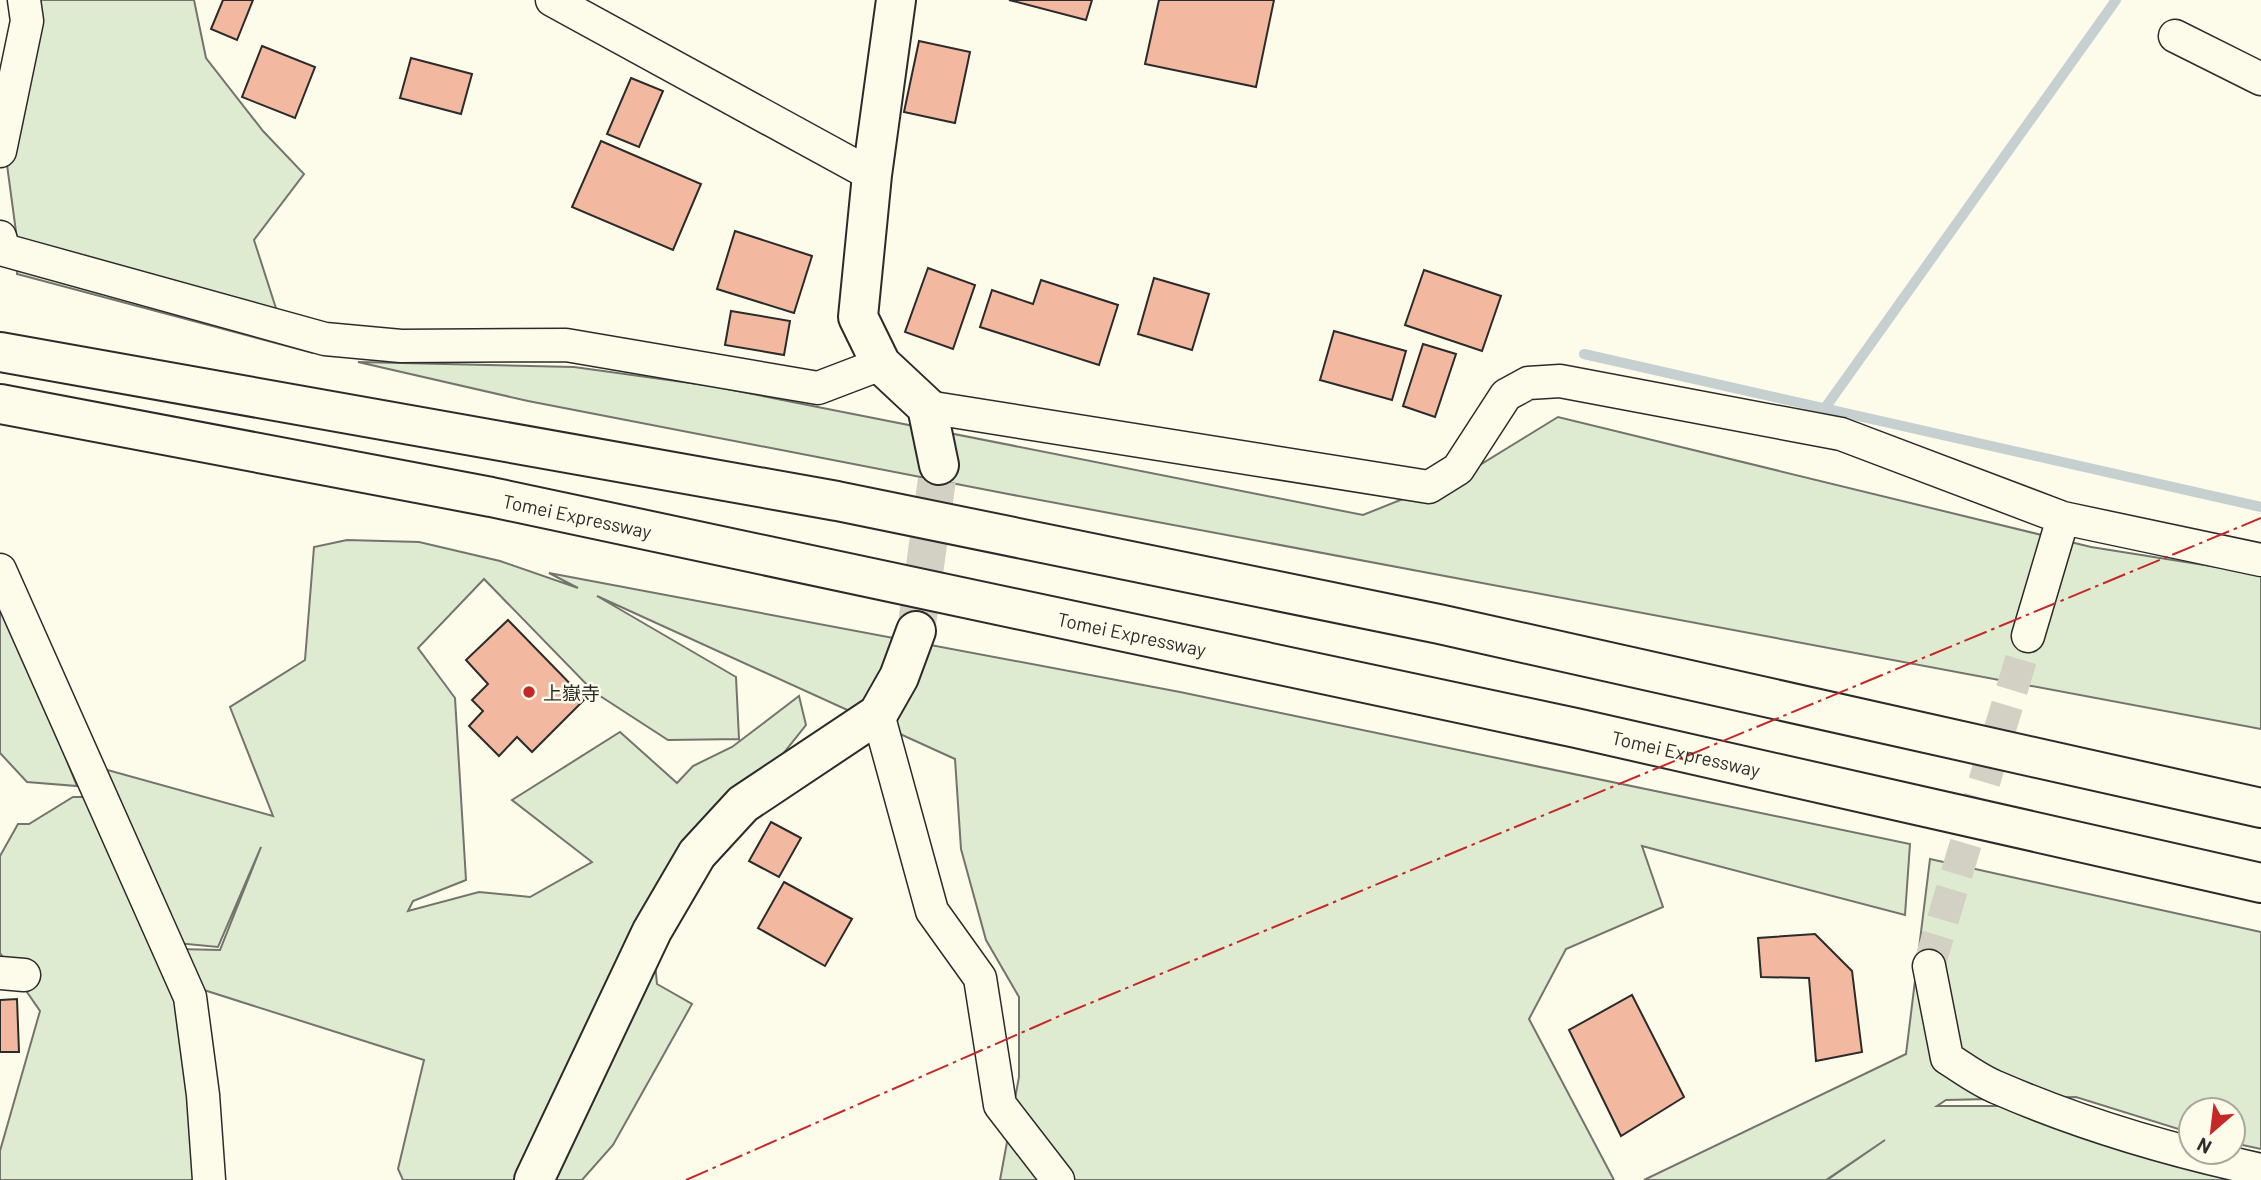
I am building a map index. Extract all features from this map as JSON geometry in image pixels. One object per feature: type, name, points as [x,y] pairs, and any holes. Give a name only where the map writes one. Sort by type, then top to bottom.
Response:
[{"type":"main road","points":[[896,0],[872,175],[858,317],[881,364],[927,407],[939,465]]},
{"type":"main road","points":[[0,352],[837,501],[1439,624],[2261,807]]},
{"type":"main road","name":"Tomei Expressway","points":[[0,404],[491,497],[1562,725],[2261,883]]},
{"type":"main road","points":[[534,1180],[652,931],[697,854],[743,804],[878,714],[899,677],[916,631]]},
{"type":"street","points":[[0,151],[27,21],[24,0]]},
{"type":"street","points":[[552,0],[872,175]]},
{"type":"street","points":[[2175,36],[2261,79]]},
{"type":"street","points":[[1,258],[325,339],[401,346],[566,345],[818,388],[881,364]]},
{"type":"street","points":[[927,407],[1429,487],[1458,469],[1506,395],[1528,383],[1560,381],[1841,434],[2063,518],[2260,557]]},
{"type":"street","points":[[2028,636],[2063,518]]},
{"type":"street","points":[[0,570],[190,997],[203,1095],[209,1180]]},
{"type":"street","points":[[878,714],[932,911],[980,978],[1000,1105],[1058,1180]]},
{"type":"street","points":[[1929,966],[1947,1058],[1995,1088],[2104,1126],[2261,1170]]},
{"type":"green space","points":[[20,0],[194,0],[206,58],[263,131],[304,174],[254,240],[282,327],[313,353],[17,274],[19,254],[3,135]]},
{"type":"green space","points":[[358,362],[574,367],[712,386],[1363,515],[1465,474],[1558,417],[2091,547],[2261,574],[2261,729],[1008,494],[528,401]]},
{"type":"green space","points":[[347,540],[419,542],[500,561],[578,588],[549,573],[1180,692],[1910,844],[1905,915],[1642,846],[1663,907],[1566,949],[1529,1019],[1614,1180],[1000,1180],[1019,1077],[1019,997],[986,940],[961,849],[955,759],[597,596],[736,677],[739,739],[668,740],[594,692],[484,579],[418,648],[455,698],[466,880],[413,901],[408,911],[479,892],[530,897],[592,862],[512,800],[620,732],[677,783],[693,766],[732,747],[799,696],[806,725],[743,804],[652,931],[657,984],[692,1004],[613,1145],[582,1180],[403,1180],[398,1169],[424,1060],[185,984],[195,1180],[0,1180],[0,1151],[40,1011],[0,953],[0,856],[18,824],[29,824],[73,797],[100,797],[86,764],[273,816],[230,707],[305,660],[314,547]],"holes":[[[261,847],[220,950],[177,949],[166,942],[218,947]]]},
{"type":"green space","points":[[0,595],[77,786],[27,782],[0,753]]},
{"type":"green space","points":[[1930,859],[2261,932],[2261,1149],[2247,1146],[2247,1096],[2177,1096],[2177,1129],[2076,1097],[1946,1100],[1937,1106],[2046,1106],[2177,1151],[2177,1166],[2220,1166],[2261,1180],[1827,1180],[1885,1140],[1826,1180],[1644,1180],[1906,1054]]},
{"type":"building","points":[[223,0],[253,0],[237,40],[211,29]]},
{"type":"building","points":[[1009,0],[1092,0],[1086,20]]},
{"type":"building","points":[[1159,0],[1274,0],[1256,87],[1145,64]]},
{"type":"building","points":[[919,41],[970,52],[955,123],[904,112]]},
{"type":"building","points":[[262,46],[315,67],[295,118],[242,97]]},
{"type":"building","points":[[411,58],[472,74],[461,114],[400,98]]},
{"type":"building","points":[[631,78],[663,91],[639,147],[607,134]]},
{"type":"building","points":[[601,141],[701,184],[673,250],[572,207]]},
{"type":"building","points":[[735,231],[812,256],[794,313],[717,289]]},
{"type":"building","points":[[928,268],[975,285],[953,349],[905,332]]},
{"type":"building","points":[[1424,270],[1501,296],[1482,351],[1405,325]]},
{"type":"building","points":[[1154,278],[1209,294],[1192,350],[1138,334]]},
{"type":"building","points":[[1041,280],[1118,305],[1099,365],[980,327],[992,290],[1033,304]]},
{"type":"building","points":[[731,311],[790,321],[784,355],[725,345]]},
{"type":"building","points":[[1334,331],[1406,351],[1392,400],[1320,380]]},
{"type":"building","points":[[1423,344],[1456,354],[1435,417],[1403,406]]},
{"type":"building","name":"上嶽寺","points":[[508,620],[585,699],[532,752],[517,737],[499,756],[469,726],[483,711],[472,700],[488,684],[466,660]]},
{"type":"building","points":[[771,822],[801,838],[779,877],[749,861]]},
{"type":"building","points":[[784,882],[852,919],[825,966],[758,928]]},
{"type":"building","points":[[1815,934],[1852,971],[1862,1052],[1816,1061],[1809,978],[1761,977],[1758,938]]},
{"type":"building","points":[[1632,995],[1684,1097],[1621,1136],[1569,1030]]},
{"type":"building","points":[[17,999],[19,1052],[0,1052],[0,1000]]},
{"type":"waterway","points":[[1825,408],[2116,0]]},
{"type":"waterway","points":[[1584,354],[2261,507]]},
{"type":"tunnel","points":[[916,631],[939,465]]},
{"type":"tunnel","points":[[1929,966],[2028,636]]},
{"type":"power","points":[[686,1180],[1064,1014],[2261,518]]},
{"type":"place","name":"上嶽寺","points":[[529,692]]}]
